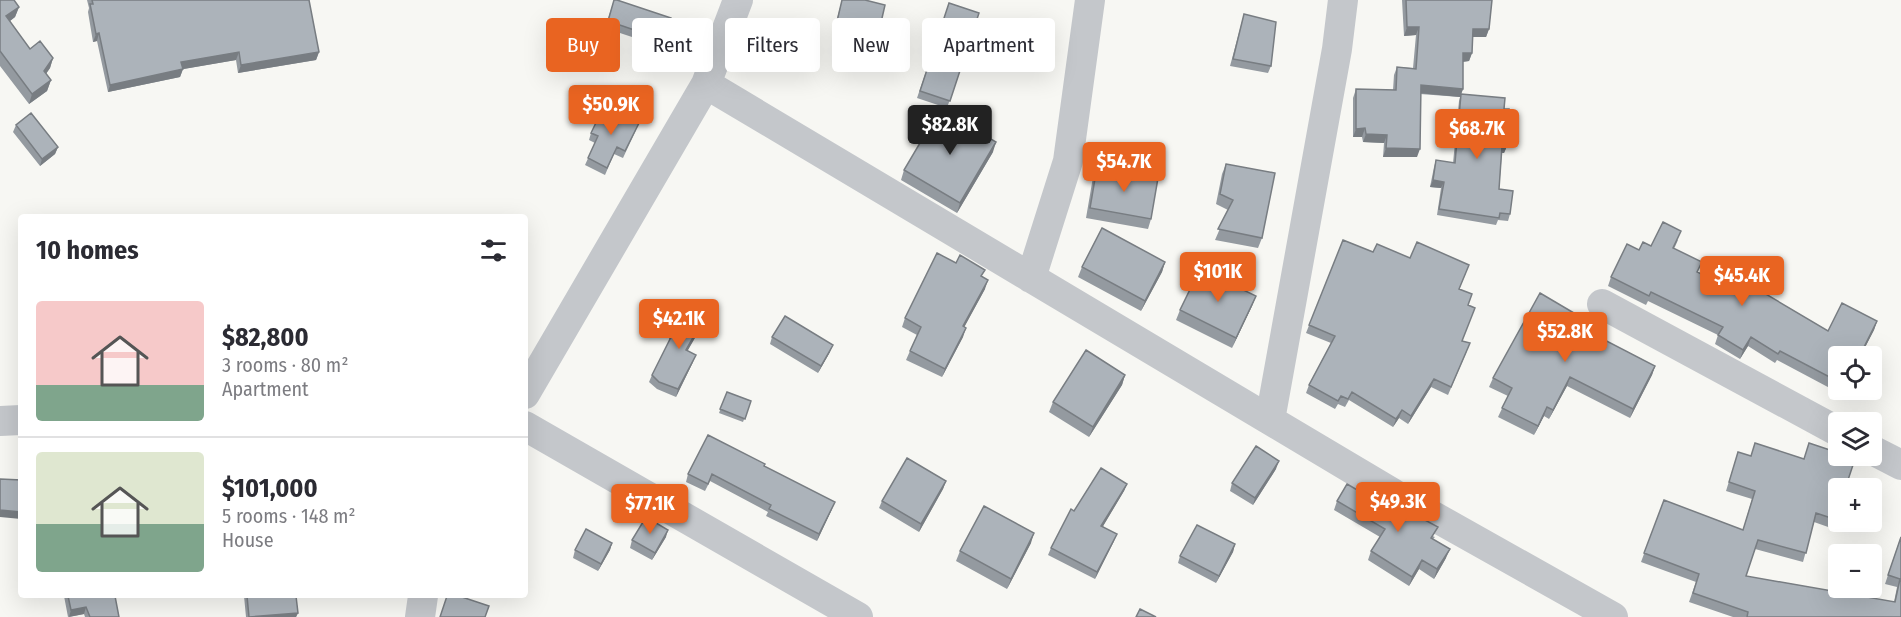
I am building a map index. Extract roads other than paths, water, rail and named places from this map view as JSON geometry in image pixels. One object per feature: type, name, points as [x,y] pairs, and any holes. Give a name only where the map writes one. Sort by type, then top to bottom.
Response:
[{"type":"street","points":[[528,389],[706,84],[738,0]]},
{"type":"street","points":[[1031,278],[1068,161],[1090,0]]},
{"type":"street","points":[[1270,420],[1337,49],[1343,0]]},
{"type":"street","points":[[706,84],[1394,494],[1573,607],[1613,617]]},
{"type":"street","points":[[1602,304],[1828,426]]},
{"type":"street","points":[[0,421],[18,420]]},
{"type":"street","points":[[528,428],[858,617]]},
{"type":"street","points":[[1882,455],[1901,465]]},
{"type":"street","points":[[420,617],[423,598]]}]
